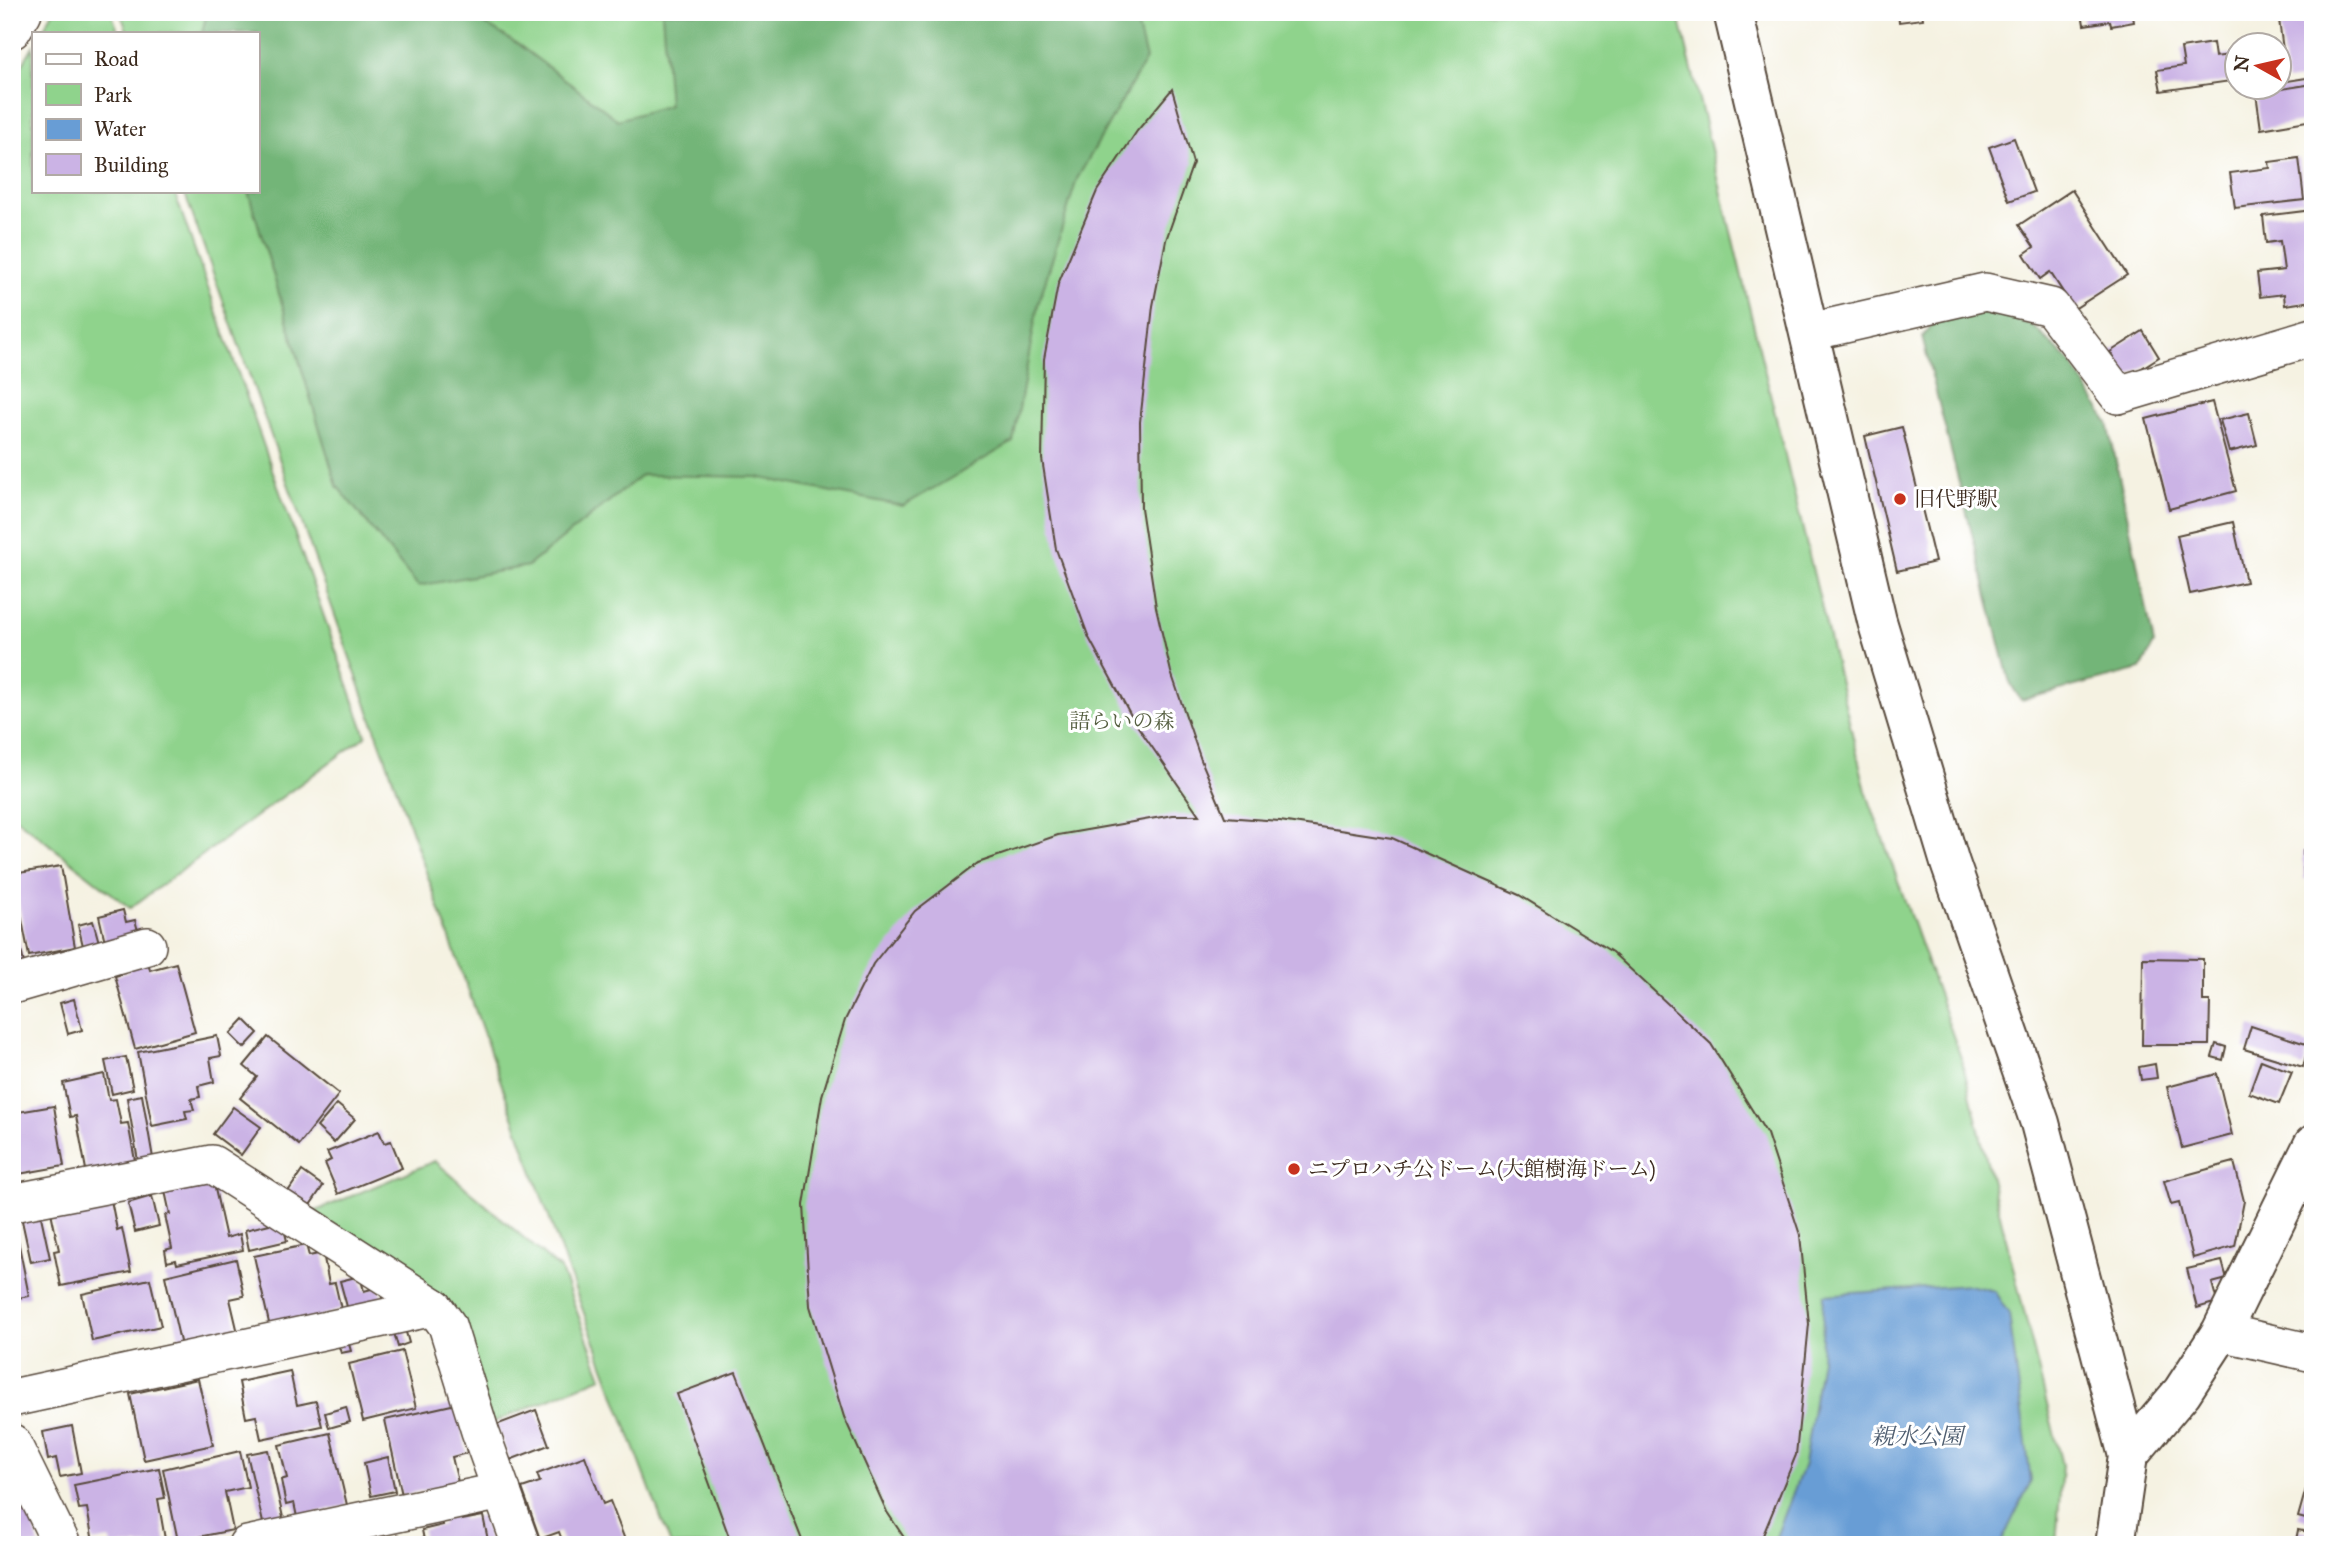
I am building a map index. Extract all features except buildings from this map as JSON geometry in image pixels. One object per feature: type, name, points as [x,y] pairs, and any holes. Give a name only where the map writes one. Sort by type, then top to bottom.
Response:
[{"type":"street","points":[[12,30],[23,12]]},
{"type":"street","points":[[1733,12],[1878,621],[1950,863],[2040,1124],[2128,1456],[2115,1545]]},
{"type":"street","points":[[1811,332],[1985,292],[2050,307],[2118,395],[2313,337]]},
{"type":"street","points":[[12,985],[147,946]]},
{"type":"street","points":[[2128,1456],[2182,1392],[2221,1332],[2313,1145]]},
{"type":"street","points":[[12,1203],[212,1164],[435,1307],[447,1325],[480,1431],[521,1545]]},
{"type":"street","points":[[12,1398],[435,1307]]},
{"type":"street","points":[[2221,1332],[2313,1353]]},
{"type":"street","points":[[12,1443],[62,1545]]},
{"type":"street","points":[[247,1545],[502,1491]]},
{"type":"green space","points":[[53,12],[111,12],[119,32],[42,32]]},
{"type":"green space","name":"語らいの森","points":[[120,12],[1678,12],[1866,791],[1962,1061],[2062,1465],[2056,1545],[671,1545],[567,1268],[184,192],[259,192],[259,32],[128,32]]},
{"type":"green space","points":[[207,12],[466,12],[519,45],[618,120],[669,105],[662,12],[1134,12],[1146,59],[1077,179],[1038,305],[1013,442],[903,506],[756,477],[642,475],[528,566],[418,586],[337,486],[248,192],[259,192],[259,32],[202,32]]},
{"type":"green space","points":[[32,48],[32,192],[174,192],[366,736],[130,908],[12,815],[12,89]]},
{"type":"green space","points":[[1984,309],[2032,325],[2071,363],[2108,423],[2154,644],[2141,669],[2021,700],[2010,683],[1922,337],[1941,314]]},
{"type":"green space","points":[[435,1161],[561,1270],[602,1377],[492,1423],[452,1316],[311,1213]]},
{"type":"water","name":"親水公園","points":[[1969,1285],[1994,1291],[2009,1314],[2031,1481],[2000,1545],[1773,1545],[1804,1464],[1821,1358],[1824,1295]]},
{"type":"place","name":"旧代野駅","points":[[1900,499]]},
{"type":"place","name":"ニプロハチ公ドーム(大館樹海ドーム)","points":[[1294,1169]]}]
